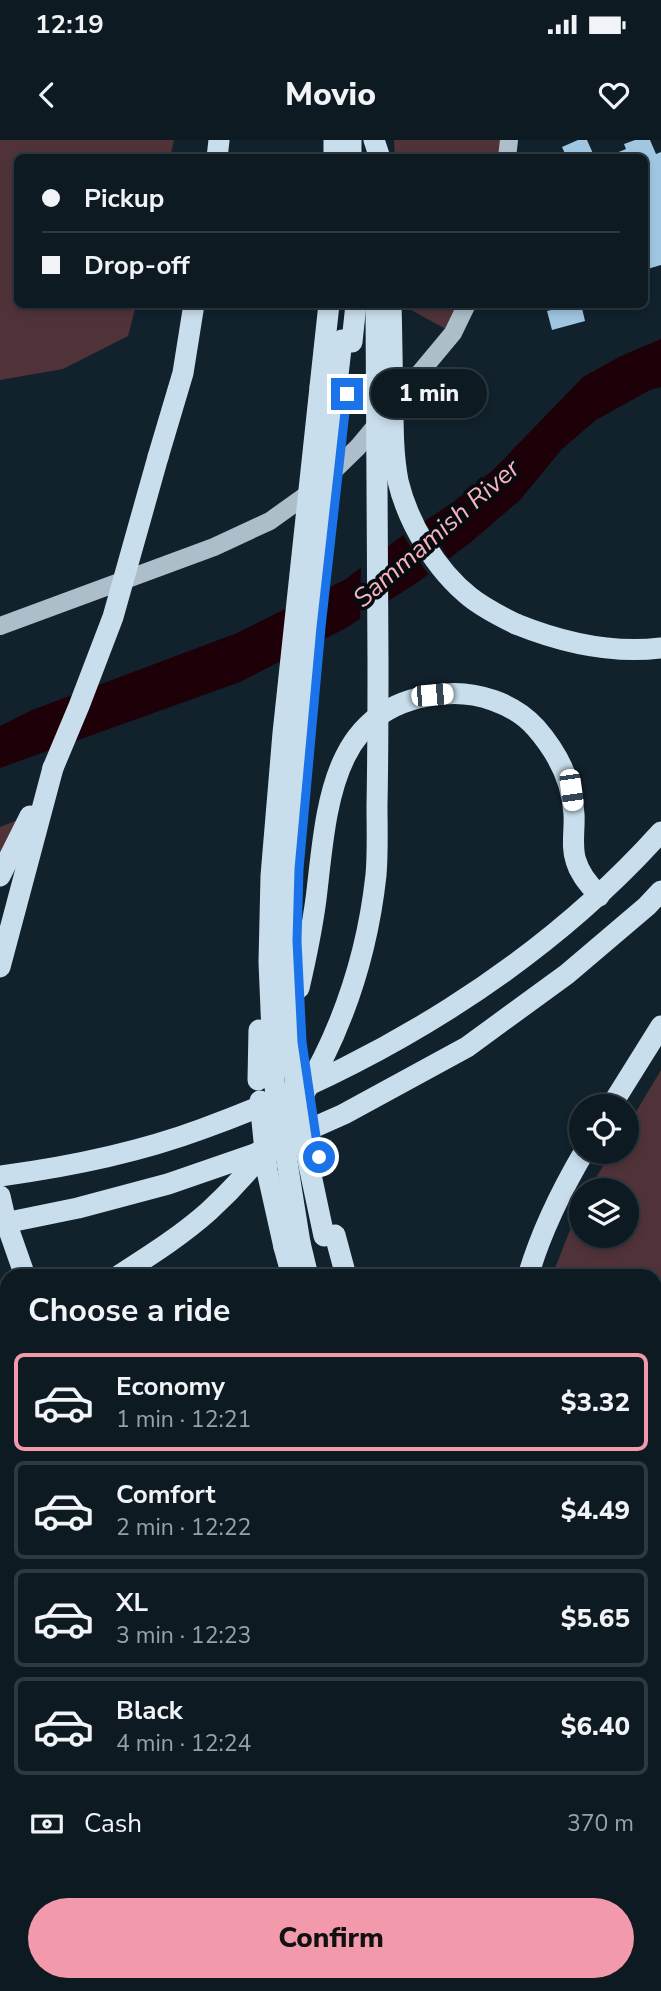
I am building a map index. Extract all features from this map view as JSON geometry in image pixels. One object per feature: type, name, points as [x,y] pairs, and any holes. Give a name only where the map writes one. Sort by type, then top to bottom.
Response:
[{"type":"highway","points":[[1,874],[53,768],[113,617],[183,373],[193,308]]},
{"type":"highway","points":[[316,308],[316,387]]},
{"type":"highway","points":[[304,1269],[292,1245],[268,1171],[258,1080],[260,910],[266,808],[316,387],[328,308]]},
{"type":"highway","points":[[334,1269],[302,1042],[297,941],[299,869],[347,341],[345,308]]},
{"type":"highway","points":[[343,1269],[330,1236],[304,1142],[294,1072],[286,934],[291,797],[309,625],[347,341],[373,308]]},
{"type":"highway","points":[[375,308],[398,481],[421,537],[449,576],[468,596],[492,612],[550,637],[594,647],[638,651],[661,648]]},
{"type":"highway","points":[[129,1269],[163,1248],[209,1211],[260,1157],[291,1116],[323,1062],[352,993],[368,935],[376,872],[378,706],[375,308]]},
{"type":"highway","points":[[299,988],[312,931],[330,796],[348,748],[368,724],[400,702],[459,692],[509,707],[534,726],[560,762],[571,790],[574,857],[580,873],[599,896]]},
{"type":"highway","points":[[0,967],[53,768]]},
{"type":"highway","points":[[0,1176],[124,1153],[200,1130],[280,1098],[369,1055],[458,1003],[520,960],[599,896],[661,832]]},
{"type":"highway","points":[[3,1223],[78,1208],[167,1184],[252,1155],[344,1114],[467,1047],[567,974],[661,891]]},
{"type":"highway","points":[[618,1094],[661,1026]]},
{"type":"highway","points":[[530,1269],[565,1184],[577,1164]]},
{"type":"highway","points":[[0,1196],[3,1223],[22,1269]]},
{"type":"highway","points":[[292,1245],[292,1269]]},
{"type":"main road","points":[[0,626],[239,537],[270,521],[316,488],[358,447],[453,333],[465,308]]},
{"type":"shaded area","points":[[0,140],[174,140],[171,154],[14,154],[14,308],[135,308],[128,336],[63,369],[0,380]]},
{"type":"shaded area","points":[[394,140],[509,140],[507,154],[395,154]]},
{"type":"shaded area","points":[[407,308],[466,308],[453,333]]},
{"type":"shaded area","points":[[28,816],[0,858],[0,827]]},
{"type":"shaded area","points":[[661,1070],[661,1269],[555,1269],[569,1233],[569,1248],[639,1248],[639,1178],[596,1178],[604,1164],[639,1164],[639,1107]]},
{"type":"water","name":"Sammamish River","points":[[661,339],[661,387],[650,390],[596,420],[562,449],[520,500],[418,582],[346,628],[240,682],[0,768],[0,726],[32,710],[237,633],[346,579],[493,470],[583,377],[621,356]]},
{"type":"pier","points":[[422,518],[451,562],[430,577],[402,532]]},
{"type":"pier","points":[[384,545],[383,608],[360,623],[361,563]]},
{"type":"building","points":[[578,140],[587,140],[593,154],[565,154],[562,147]]},
{"type":"building","points":[[635,140],[650,140],[656,154],[661,152],[661,265],[648,269],[648,154],[614,154],[626,149],[624,144]]},
{"type":"building","points":[[550,308],[582,308],[585,321],[552,330],[547,311]]},
{"type":"route","points":[[319,1157],[302,1042],[297,941],[299,869],[321,627],[347,394]]}]
